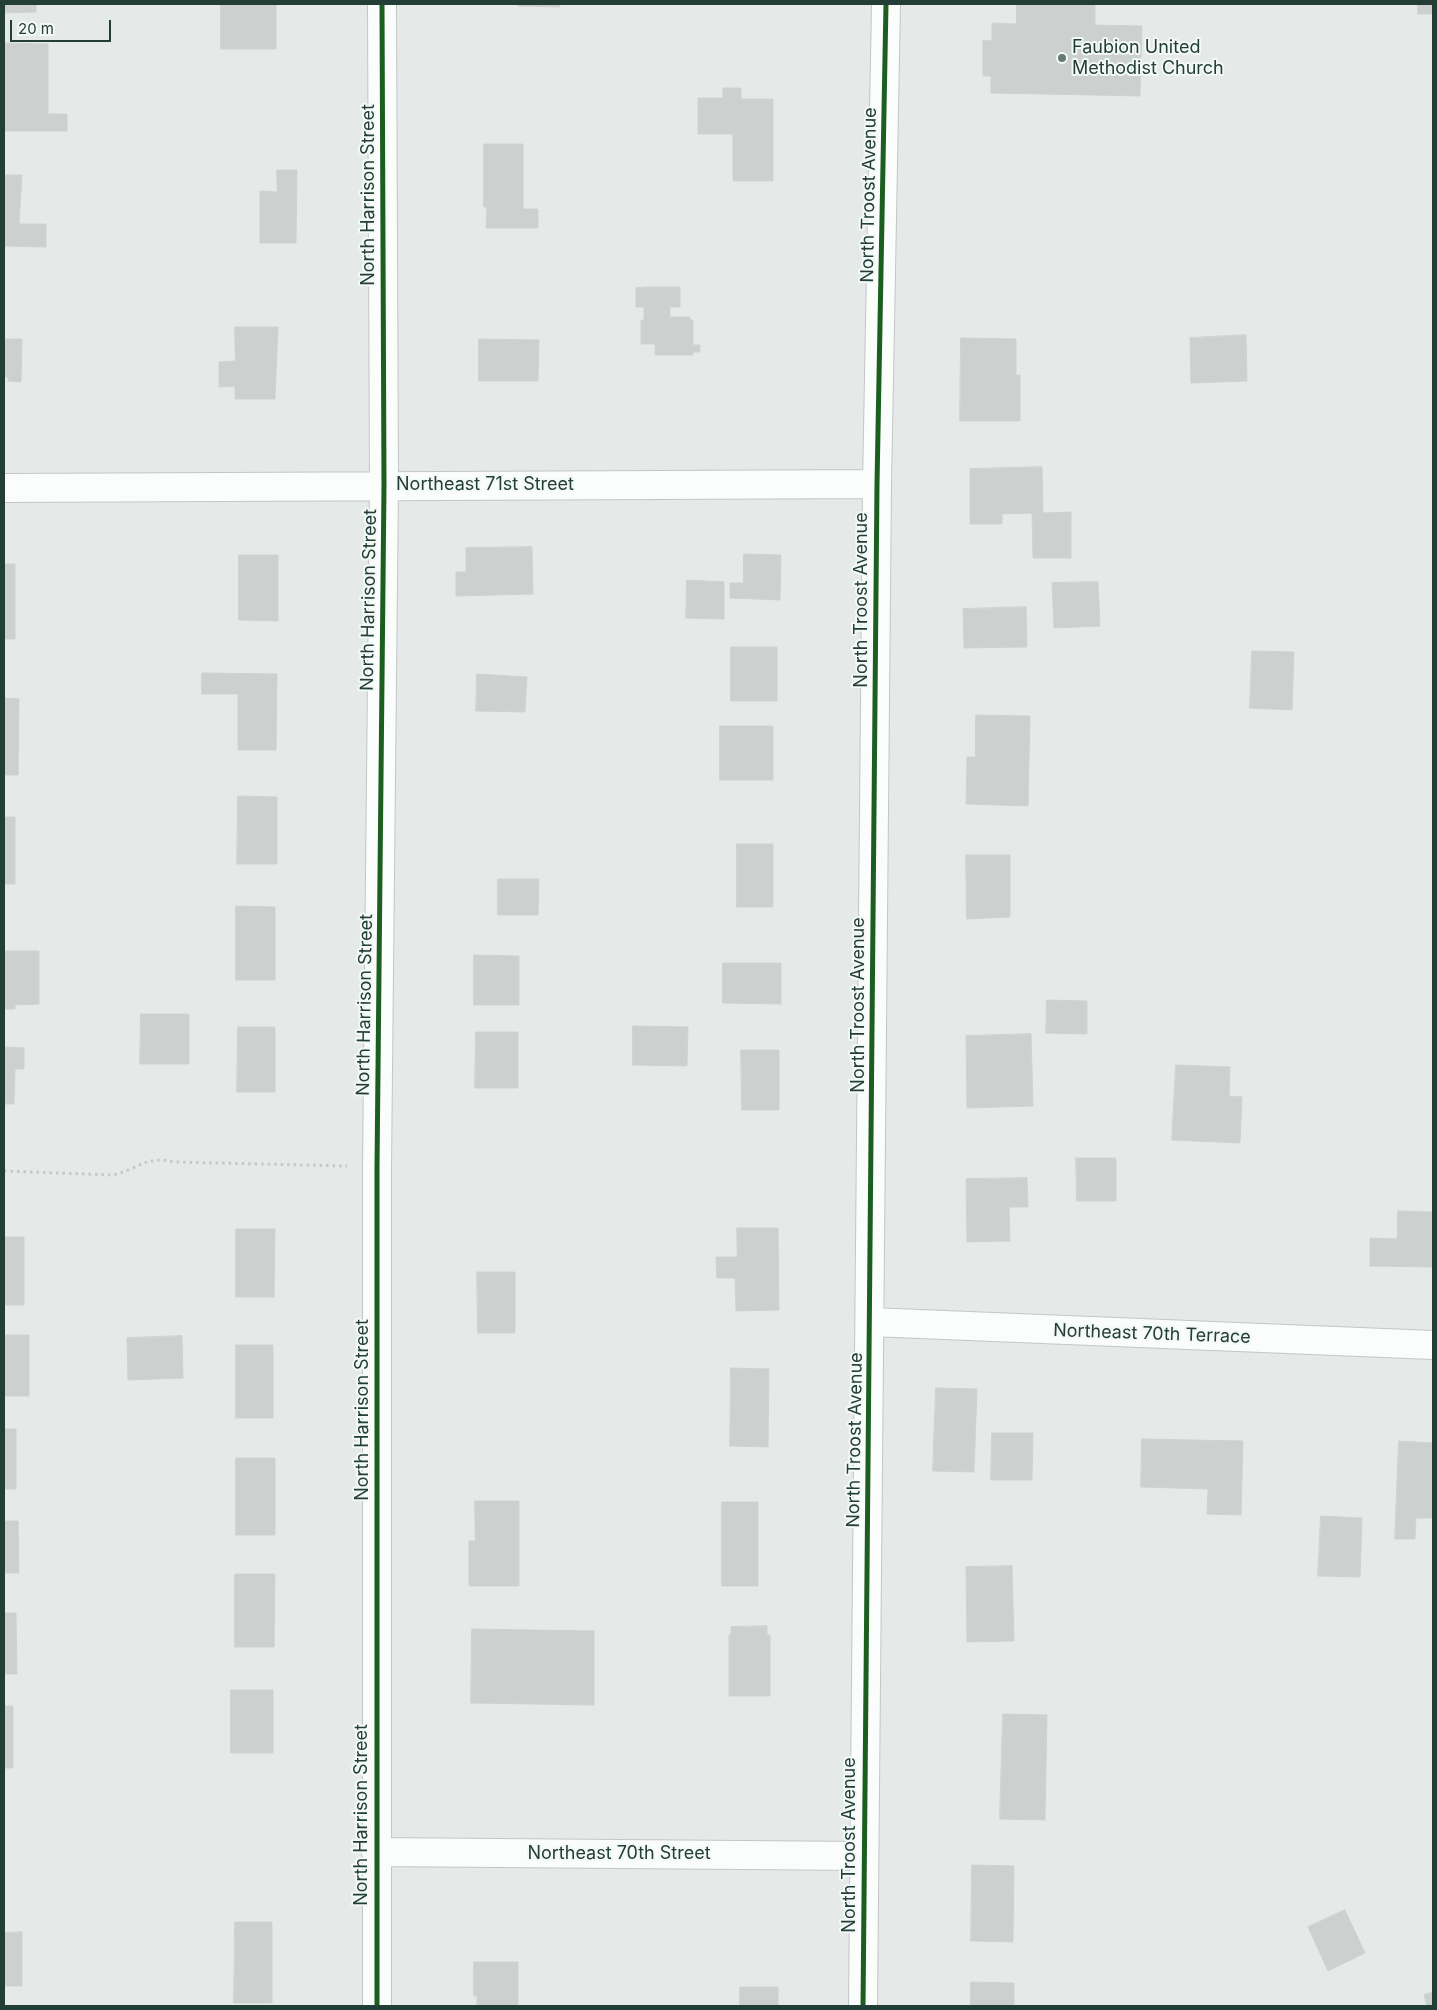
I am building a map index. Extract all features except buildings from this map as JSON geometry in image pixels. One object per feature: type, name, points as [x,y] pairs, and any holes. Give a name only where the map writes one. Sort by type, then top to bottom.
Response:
[{"type":"street","name":"North Harrison Street","points":[[377,2006],[377,1167],[384,485],[382,4]]},
{"type":"street","name":"North Troost Avenue","points":[[863,2006],[863,1856],[871,1322],[877,484],[886,4]]},
{"type":"street","name":"Northeast 71st Street","points":[[4,488],[877,484]]},
{"type":"street","name":"Northeast 70th Terrace","points":[[871,1322],[1433,1345]]},
{"type":"street","name":"Northeast 70th Street","points":[[376,1852],[863,1856]]},
{"type":"path","points":[[4,1171],[113,1175],[127,1172],[146,1160],[163,1159],[175,1162],[377,1167]]},
{"type":"cycle path","points":[[377,2006],[377,1167],[384,485],[382,4]]},
{"type":"cycle path","points":[[863,2006],[877,484],[886,4]]},
{"type":"place","name":"Faubion United Methodist Church","points":[[1062,58]]}]
